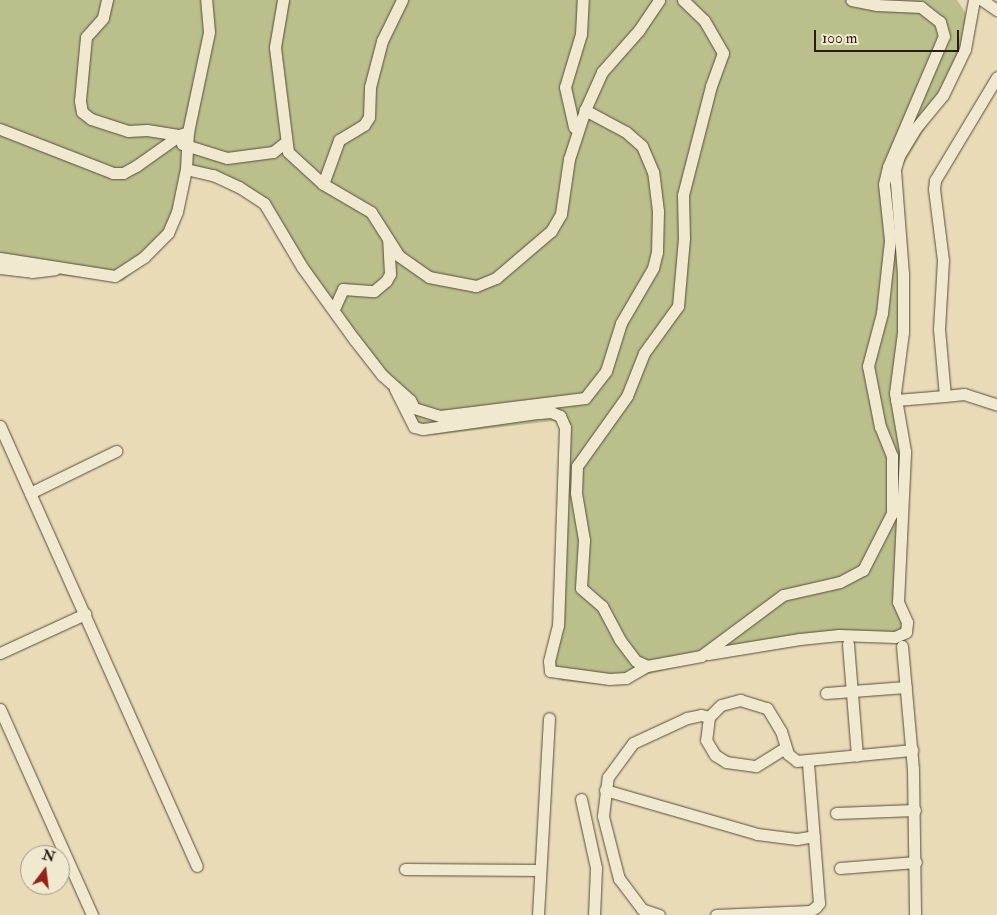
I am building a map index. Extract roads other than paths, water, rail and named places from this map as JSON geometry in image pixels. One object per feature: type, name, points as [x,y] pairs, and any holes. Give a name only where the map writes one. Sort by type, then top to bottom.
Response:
[{"type":"street","points":[[107,0],[103,18],[86,37],[80,107],[86,116],[128,131],[156,130],[182,138],[227,158],[272,152],[286,142]]},
{"type":"street","points":[[0,258],[115,276],[144,256],[173,225],[186,169],[182,138],[209,32],[206,0]]},
{"type":"street","points":[[283,0],[275,48],[288,152],[323,184],[372,212],[408,265],[429,277],[476,286],[496,278],[551,231],[558,214],[576,125],[586,110],[602,72],[639,30],[659,0]]},
{"type":"street","points":[[323,184],[339,140],[364,125],[368,117],[370,87],[382,41],[402,0]]},
{"type":"street","points":[[576,125],[565,87],[582,34],[583,0]]},
{"type":"street","points":[[647,666],[636,661],[620,640],[602,606],[580,588],[584,540],[576,493],[577,466],[627,396],[644,353],[678,306],[684,238],[683,195],[711,86],[723,53],[704,20],[683,0]]},
{"type":"street","points":[[701,655],[783,595],[840,582],[863,570],[892,513],[892,456],[884,443],[869,381],[868,366],[882,313],[890,240],[884,184],[888,167],[944,36],[940,22],[926,4],[851,0]]},
{"type":"street","points":[[394,387],[400,404],[414,427],[458,426],[539,412],[551,412],[560,416],[564,427],[558,625],[549,661],[550,671],[617,679],[638,673],[647,666],[701,655],[800,639],[839,635],[895,637],[906,632],[907,622],[898,602],[905,451],[896,397],[896,365],[903,332],[903,274],[896,169],[899,156],[916,129],[943,95],[965,49],[974,0]]},
{"type":"street","points":[[982,0],[997,10]]},
{"type":"street","points":[[945,396],[940,329],[943,260],[934,189],[935,180],[997,77]]},
{"type":"street","points":[[186,169],[222,179],[264,203],[302,266],[382,375],[410,400],[414,408],[425,414],[440,416],[585,398],[606,371],[621,323],[644,284],[657,252],[658,211],[653,172],[636,139],[586,110]]},
{"type":"street","points":[[0,129],[113,173],[123,173],[182,138]]},
{"type":"street","points":[[334,309],[343,288],[374,291],[386,281],[390,274],[388,238]]},
{"type":"street","points":[[0,268],[32,272],[50,271],[60,266]]},
{"type":"street","points":[[896,397],[964,394],[997,405]]},
{"type":"street","points":[[0,426],[197,866]]},
{"type":"street","points":[[30,493],[116,452]]},
{"type":"street","points":[[0,653],[85,614]]},
{"type":"street","points":[[848,644],[857,756]]},
{"type":"street","points":[[902,646],[912,750],[915,810],[915,915]]},
{"type":"street","points":[[826,693],[906,687]]},
{"type":"street","points":[[785,748],[756,766],[726,762],[715,755],[706,740],[709,717],[721,705],[731,700],[750,700],[762,705],[773,716],[785,748],[793,759],[808,762],[912,750]]},
{"type":"street","points":[[0,709],[92,915]]},
{"type":"street","points":[[659,915],[642,909],[619,879],[603,816],[605,790],[612,770],[633,742],[686,718],[701,715],[709,717]]},
{"type":"street","points":[[538,915],[549,718]]},
{"type":"street","points":[[716,915],[810,911],[816,908],[819,903],[808,762]]},
{"type":"street","points":[[605,790],[757,834],[797,839],[814,836]]},
{"type":"street","points":[[581,799],[596,868],[594,915]]},
{"type":"street","points":[[836,813],[915,810]]},
{"type":"street","points":[[840,868],[916,862]]},
{"type":"street","points":[[406,869],[540,870]]}]
